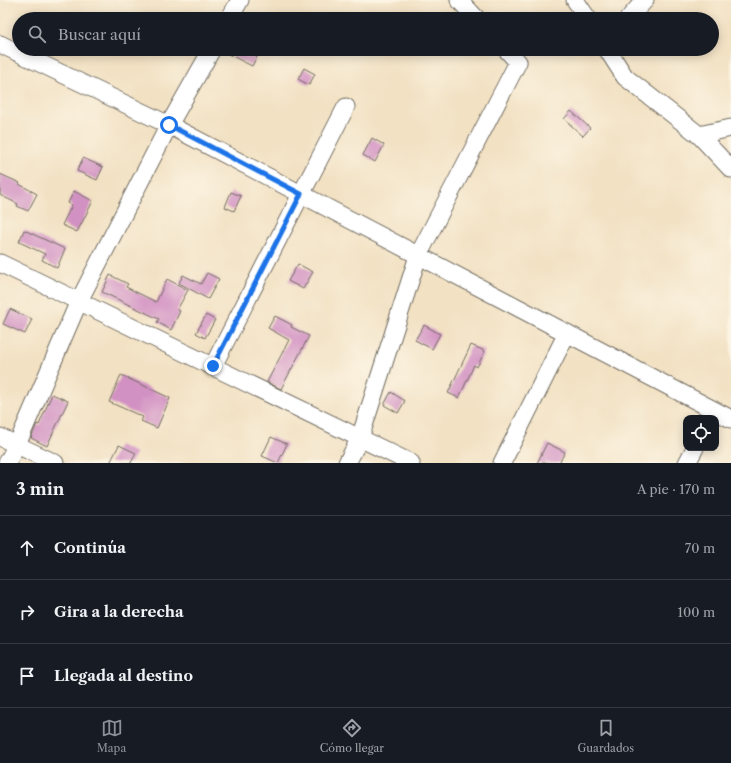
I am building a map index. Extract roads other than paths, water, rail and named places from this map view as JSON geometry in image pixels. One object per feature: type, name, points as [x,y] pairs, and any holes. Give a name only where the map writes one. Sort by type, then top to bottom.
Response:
[{"type":"street","points":[[233,12],[240,0]]},
{"type":"street","points":[[459,0],[470,12]]},
{"type":"street","points":[[575,0],[583,12]]},
{"type":"street","points":[[634,12],[645,0]]},
{"type":"street","points":[[0,44],[12,50]]},
{"type":"street","points":[[25,56],[169,125],[567,333],[714,414],[731,419]]},
{"type":"street","points":[[7,463],[17,445],[79,301],[169,125],[208,56]]},
{"type":"street","points":[[347,463],[360,438],[418,256],[518,62],[512,56]]},
{"type":"street","points":[[612,56],[625,77],[699,135],[731,170]]},
{"type":"street","points":[[213,366],[346,107]]},
{"type":"street","points":[[699,135],[731,128]]},
{"type":"street","points":[[0,263],[411,463]]},
{"type":"street","points":[[502,463],[567,333]]},
{"type":"street","points":[[0,437],[55,463]]},
{"type":"street","points":[[687,463],[693,451]]}]
